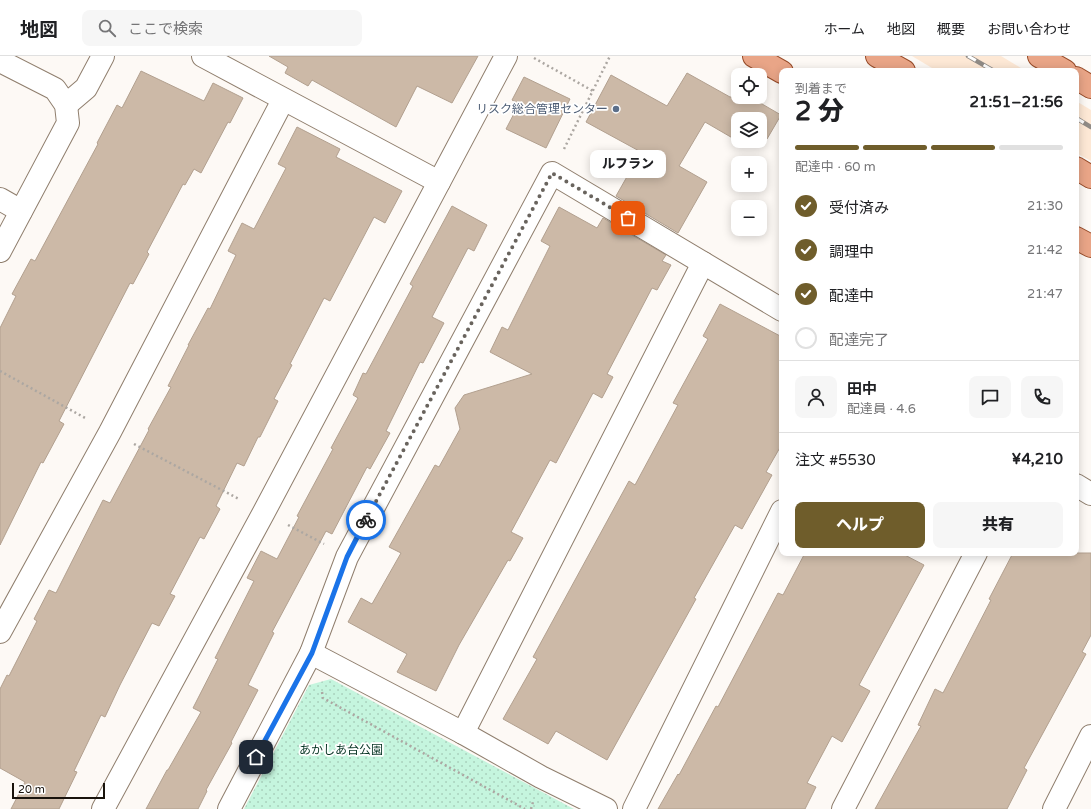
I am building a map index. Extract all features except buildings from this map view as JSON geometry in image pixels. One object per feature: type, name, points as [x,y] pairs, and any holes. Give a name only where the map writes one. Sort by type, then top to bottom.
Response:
[{"type":"main road","points":[[754,56],[779,70]]},
{"type":"main road","points":[[877,56],[899,68]]},
{"type":"main road","points":[[1039,56],[1060,68]]},
{"type":"main road","points":[[1079,80],[1091,87]]},
{"type":"main road","points":[[1079,170],[1091,177]]},
{"type":"main road","points":[[1079,240],[1091,246]]},
{"type":"street","points":[[66,105],[86,88],[103,56]]},
{"type":"street","points":[[203,56],[439,182]]},
{"type":"street","points":[[103,809],[264,512],[506,56]]},
{"type":"street","points":[[0,61],[55,90],[66,105],[68,123],[0,251]]},
{"type":"street","points":[[0,632],[110,432],[283,100]]},
{"type":"street","points":[[229,809],[312,653],[347,557],[552,173],[779,308]]},
{"type":"street","points":[[0,199],[21,211]]},
{"type":"street","points":[[463,733],[703,263]]},
{"type":"street","points":[[1079,487],[1091,494]]},
{"type":"street","points":[[634,809],[779,517]]},
{"type":"street","points":[[843,809],[974,556]]},
{"type":"street","points":[[312,653],[463,733],[541,777],[606,809]]},
{"type":"street","points":[[1054,809],[1091,736]]},
{"type":"path","points":[[530,56],[593,91]]},
{"type":"path","points":[[552,173],[610,56]]},
{"type":"path","points":[[0,371],[110,432],[331,547]]},
{"type":"path","points":[[312,653],[323,698],[526,809]]},
{"type":"shaded area","points":[[912,56],[1001,56],[1021,68],[932,68]]},
{"type":"shaded area","points":[[1079,103],[1091,110],[1091,161],[1079,155]]},
{"type":"green space","name":"あかしあ台公園","points":[[331,679],[574,809],[244,809],[309,685]]},
{"type":"railway","points":[[968,56],[989,68]]},
{"type":"railway","points":[[1079,120],[1091,127]]},
{"type":"way so far","points":[[366,520],[552,173],[628,218]]},
{"type":"place","name":"リスク総合管理センター","points":[[616,109]]},
{"type":"place","name":"ルフラン","points":[[628,218]]},
{"type":"route","points":[[256,757],[312,653],[347,557],[366,520]]}]
